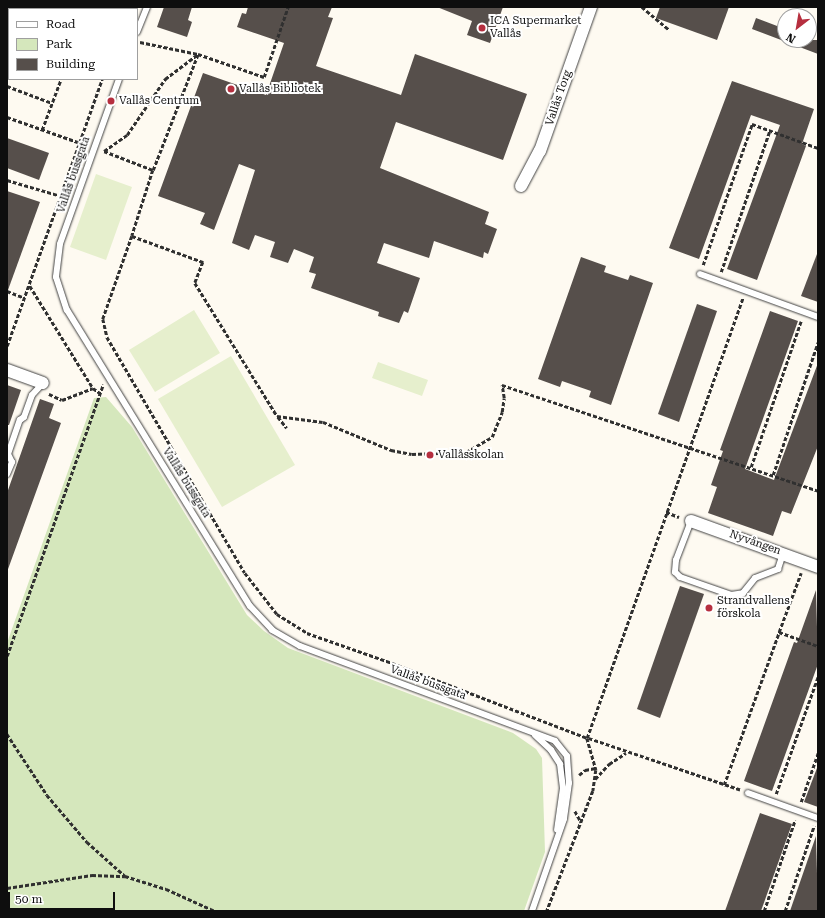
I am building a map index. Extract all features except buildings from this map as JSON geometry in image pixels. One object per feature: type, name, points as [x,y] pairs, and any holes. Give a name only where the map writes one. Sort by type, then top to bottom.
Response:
[{"type":"street","name":"Vallås Torg","points":[[520,186],[540,151],[591,7]]},
{"type":"street","points":[[7,370],[43,383]]},
{"type":"street","name":"Nyvången","points":[[691,521],[784,553],[818,567]]},
{"type":"lane","points":[[139,23],[146,7]]},
{"type":"lane","name":"Vallås bussgata","points":[[119,80],[60,244],[56,277],[67,310],[250,606],[272,630],[300,646],[555,741],[567,756],[569,783],[564,819],[532,911]]},
{"type":"lane","points":[[700,274],[818,317]]},
{"type":"lane","points":[[7,474],[12,462],[8,454],[20,420],[24,417],[32,395],[43,383]]},
{"type":"lane","points":[[691,521],[676,560],[675,572],[680,577],[724,592],[738,595],[743,593],[755,578],[778,569],[784,553]]},
{"type":"lane","name":"Vallås bussgata","points":[[534,734],[551,750],[560,764],[563,788],[551,860]]},
{"type":"lane","points":[[748,793],[818,818]]},
{"type":"path","points":[[138,41],[198,54],[264,77],[288,7]]},
{"type":"path","points":[[643,8],[669,30]]},
{"type":"path","points":[[104,151],[127,136],[165,79],[198,54]]},
{"type":"path","points":[[198,54],[153,170],[132,236],[103,318],[107,337],[118,360],[188,472],[252,583],[277,614],[307,633],[392,663],[627,753],[748,793]]},
{"type":"path","points":[[42,130],[61,80]]},
{"type":"path","points":[[7,346],[30,286],[102,80]]},
{"type":"path","points":[[7,86],[52,103]]},
{"type":"path","points":[[7,117],[153,170]]},
{"type":"path","points":[[700,274],[752,124],[818,148]]},
{"type":"path","points":[[718,281],[770,130]]},
{"type":"path","points":[[7,180],[61,196]]},
{"type":"path","points":[[132,236],[203,262],[195,283],[287,428]]},
{"type":"path","points":[[30,286],[93,388],[100,392]]},
{"type":"path","points":[[7,291],[25,298]]},
{"type":"path","points":[[547,911],[581,822],[595,779],[596,768],[587,738],[745,291]]},
{"type":"path","points":[[751,467],[804,312]]},
{"type":"path","points":[[773,475],[818,342]]},
{"type":"path","points":[[7,656],[100,392],[107,375],[118,360]]},
{"type":"path","points":[[43,383],[51,396],[62,400],[93,388]]},
{"type":"path","points":[[278,416],[323,422],[391,450],[412,454],[466,452],[492,437],[502,412],[504,398],[502,385],[691,446],[818,490]]},
{"type":"path","points":[[724,785],[805,562]]},
{"type":"path","points":[[779,632],[818,646]]},
{"type":"path","points":[[773,802],[818,678]]},
{"type":"path","points":[[7,734],[47,795],[87,842],[125,876]]},
{"type":"path","points":[[595,779],[609,764],[627,753]]},
{"type":"path","points":[[764,911],[818,753]]},
{"type":"path","points":[[577,779],[585,770],[596,768]]},
{"type":"path","points":[[573,805],[581,822]]},
{"type":"path","points":[[785,911],[818,818]]},
{"type":"path","points":[[7,888],[92,875],[125,876],[166,888],[215,911]]},
{"type":"green space","points":[[96,174],[132,187],[106,260],[70,247]]},
{"type":"green space","points":[[194,310],[220,353],[155,392],[129,350]]},
{"type":"green space","points":[[231,356],[295,465],[222,507],[158,399]]},
{"type":"green space","points":[[378,362],[428,380],[422,396],[372,378]]},
{"type":"green space","points":[[106,397],[132,427],[247,615],[264,631],[288,648],[513,733],[536,749],[542,758],[545,852],[524,911],[7,911],[7,643],[94,398]]},
{"type":"place","name":"ICA Supermarket Vallås","points":[[482,28]]},
{"type":"place","name":"Vallås Bibliotek","points":[[231,89]]},
{"type":"place","name":"Vallås Centrum","points":[[111,101]]},
{"type":"place","name":"Vallåsskolan","points":[[430,455]]},
{"type":"place","name":"Strandvallens förskola","points":[[709,608]]}]
